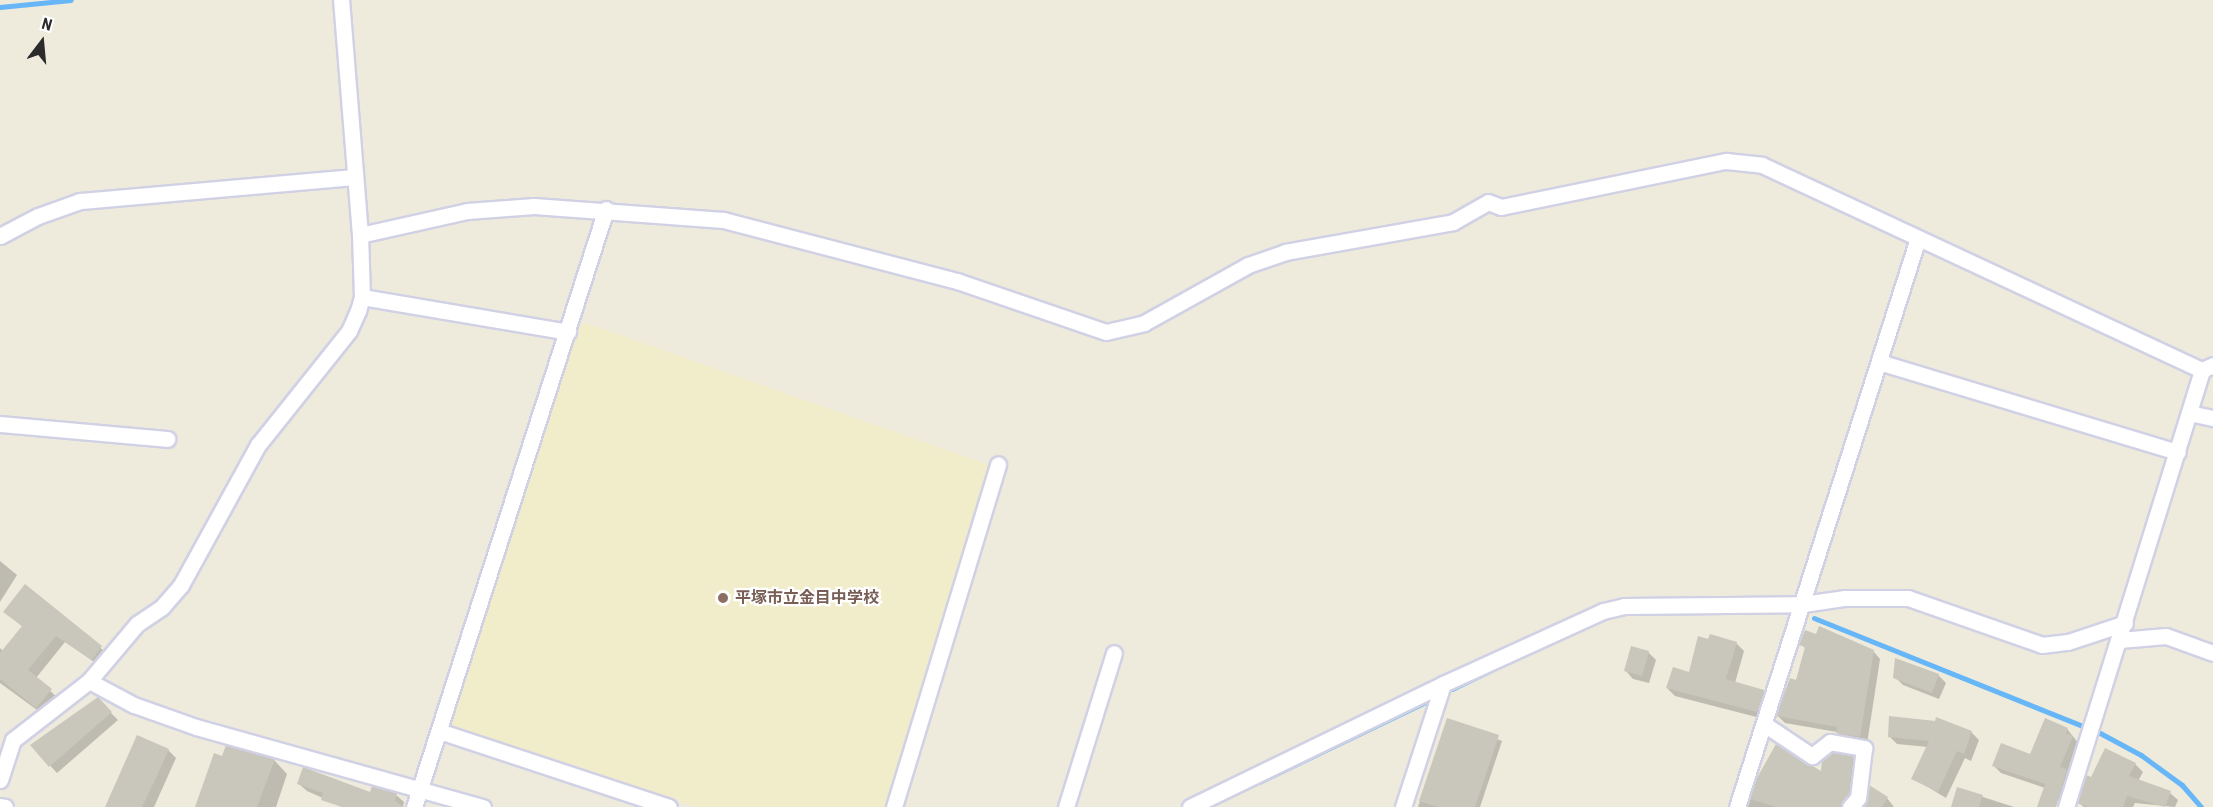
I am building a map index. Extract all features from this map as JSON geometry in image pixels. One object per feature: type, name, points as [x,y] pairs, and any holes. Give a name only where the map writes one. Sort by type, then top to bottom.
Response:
[{"type":"street","points":[[0,780],[7,739],[89,681],[138,624],[162,607],[181,585],[258,445],[349,331],[362,297],[360,235],[341,0]]},
{"type":"street","points":[[360,235],[467,211],[534,206],[606,209],[723,220],[957,281],[1106,332],[1144,323],[1248,265],[1286,252],[1453,222],[1488,202],[1501,207],[1725,161],[1762,165],[1918,238],[2207,367],[2189,413],[2066,807]]},
{"type":"street","points":[[0,236],[38,216],[80,201],[355,177]]},
{"type":"street","points":[[414,807],[606,209]]},
{"type":"street","points":[[1737,807],[1918,238]]},
{"type":"street","points":[[362,297],[568,332]]},
{"type":"street","points":[[1879,362],[2178,452]]},
{"type":"street","points":[[2189,413],[2213,418]]},
{"type":"street","points":[[0,424],[167,439]]},
{"type":"street","points":[[894,807],[998,464]]},
{"type":"street","points":[[1190,807],[1443,684],[1603,611],[1624,606],[1803,604],[1844,598],[1908,598],[2042,645],[2068,642],[2125,622]]},
{"type":"street","points":[[2120,640],[2166,636],[2213,652]]},
{"type":"street","points":[[1066,807],[1114,653]]},
{"type":"street","points":[[89,681],[134,705],[196,726],[483,807]]},
{"type":"street","points":[[1403,807],[1443,684]]},
{"type":"street","points":[[1764,724],[1812,756],[1830,742],[1864,748],[1858,798],[1850,807]]},
{"type":"street","points":[[439,731],[669,807]]},
{"type":"street","points":[[0,806],[5,807]]},
{"type":"shaded area","name":"平塚市立金目中学校","points":[[586,323],[992,466],[888,807],[697,807],[453,730],[450,723],[578,327]]},
{"type":"building","points":[[25,584],[102,646],[92,660],[56,636],[28,670],[52,689],[36,708],[0,679],[0,653],[22,626],[3,612]]},
{"type":"building","points":[[1819,626],[1874,650],[1860,737],[1836,733],[1837,727],[1776,716],[1790,678],[1796,680],[1805,647],[1799,645],[1805,630],[1816,634]]},
{"type":"building","points":[[1710,634],[1737,642],[1726,679],[1764,690],[1757,712],[1666,688],[1673,667],[1689,672],[1698,636],[1708,639]]},
{"type":"building","points":[[1631,646],[1649,651],[1642,676],[1624,671]]},
{"type":"building","points":[[1895,658],[1939,674],[1932,693],[1893,678]]},
{"type":"building","points":[[98,697],[112,712],[49,767],[30,745]]},
{"type":"building","points":[[1889,716],[1935,721],[1936,717],[1972,731],[1964,754],[1957,751],[1938,792],[1911,779],[1929,741],[1888,737]]},
{"type":"building","points":[[1447,718],[1499,735],[1475,807],[1438,807],[1419,801]]},
{"type":"building","points":[[2045,718],[2068,728],[2066,733],[2073,736],[2060,767],[2067,769],[2056,807],[2037,807],[2045,784],[1992,766],[2001,743],[2030,754]]},
{"type":"building","points":[[137,735],[169,749],[142,807],[105,807]]},
{"type":"building","points":[[1776,744],[1821,771],[1822,760],[1833,752],[1853,756],[1849,794],[1840,807],[1776,807],[1750,799],[1757,778]]},
{"type":"building","points":[[226,745],[275,759],[257,807],[195,807],[214,753],[222,756]]},
{"type":"building","points":[[2105,748],[2136,763],[2129,776],[2171,791],[2165,807],[2127,796],[2123,807],[2088,807],[2077,803],[2086,775],[2091,777]]},
{"type":"building","points":[[303,767],[370,792],[372,786],[397,793],[395,801],[404,807],[342,807],[321,800],[323,793],[297,784]]},
{"type":"building","points":[[1869,785],[1888,797],[1882,807],[1863,807]]},
{"type":"building","points":[[1957,787],[1983,795],[1979,807],[1951,807]]},
{"type":"waterway","points":[[0,7],[71,0]]},
{"type":"waterway","points":[[1814,618],[2100,733],[2141,755],[2182,785],[2201,807]]},
{"type":"waterway","points":[[1452,689],[1491,670]]},
{"type":"waterway","points":[[1259,782],[1427,701]]},
{"type":"place","name":"平塚市立金目中学校","points":[[723,598]]}]
